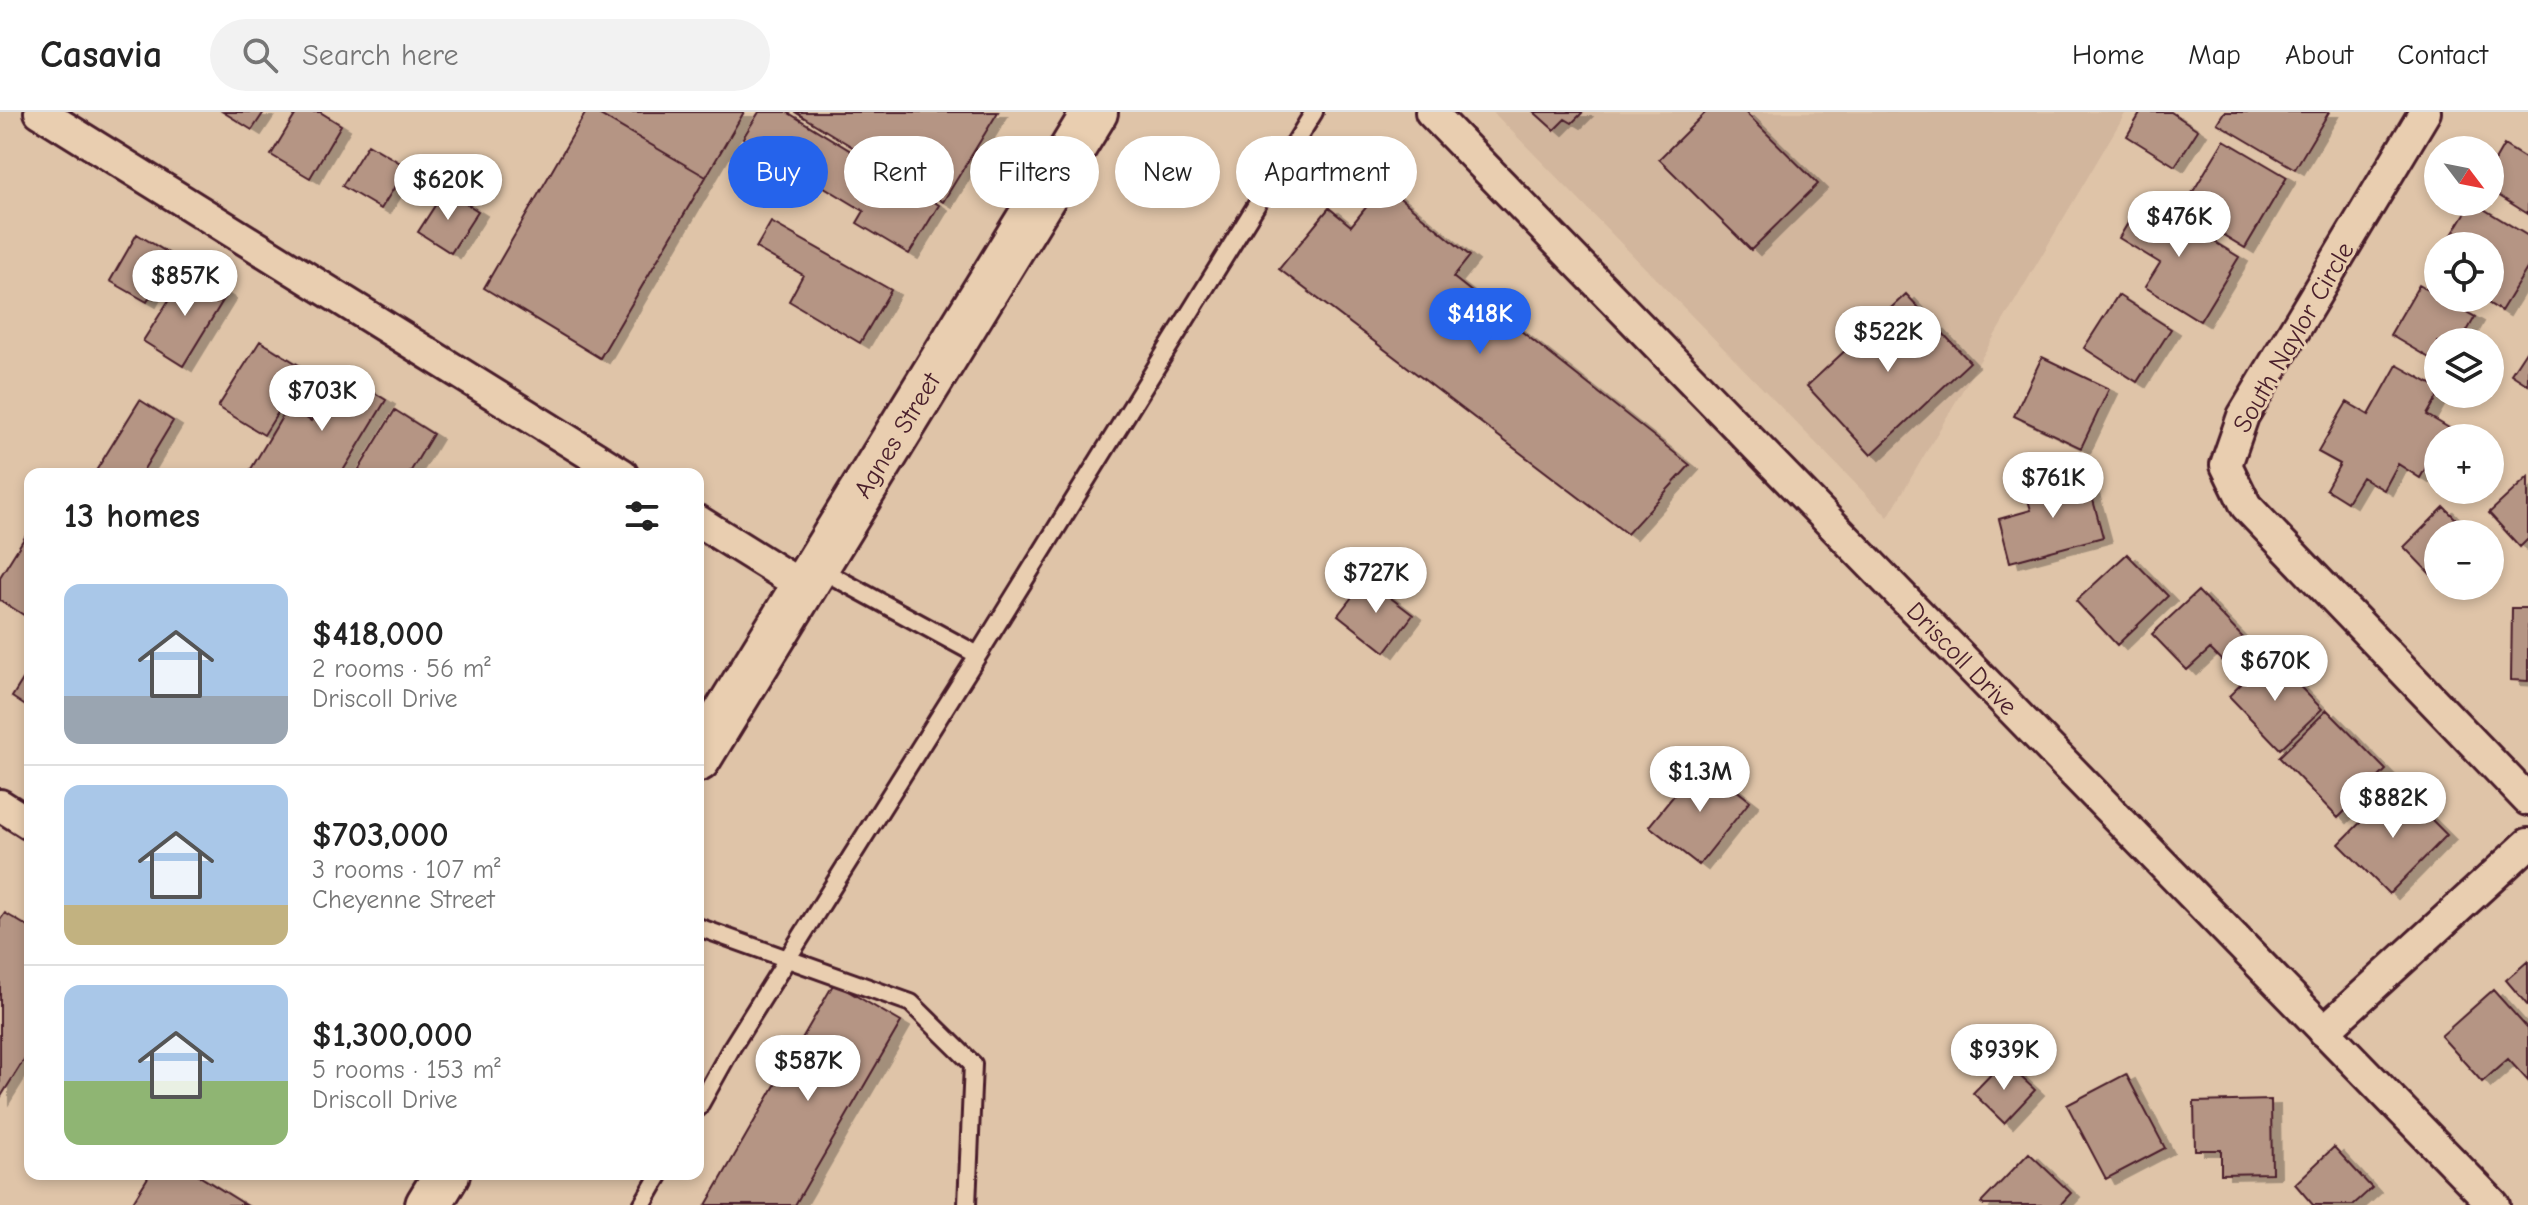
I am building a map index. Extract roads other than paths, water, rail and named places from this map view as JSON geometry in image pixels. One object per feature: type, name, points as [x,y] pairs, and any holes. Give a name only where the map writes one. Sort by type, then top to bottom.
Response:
[{"type":"main road","name":"Agnes Street","points":[[704,749],[1095,112]]},
{"type":"main road","points":[[428,1205],[443,1180]]},
{"type":"street","points":[[40,112],[612,468]]},
{"type":"street","name":"Driscoll Drive","points":[[1431,112],[2494,1205]]},
{"type":"street","name":"South Naylor Circle","points":[[2425,112],[2243,416],[2226,465],[2246,506],[2528,800]]},
{"type":"street","points":[[704,524],[809,576]]},
{"type":"street","points":[[0,805],[24,820]]},
{"type":"street","points":[[2324,1031],[2528,844]]},
{"type":"lane","points":[[704,1098],[1314,112]]},
{"type":"lane","points":[[809,576],[978,655]]},
{"type":"lane","points":[[704,929],[911,1003],[973,1064],[967,1205]]},
{"type":"lane","points":[[642,1205],[657,1180]]}]
